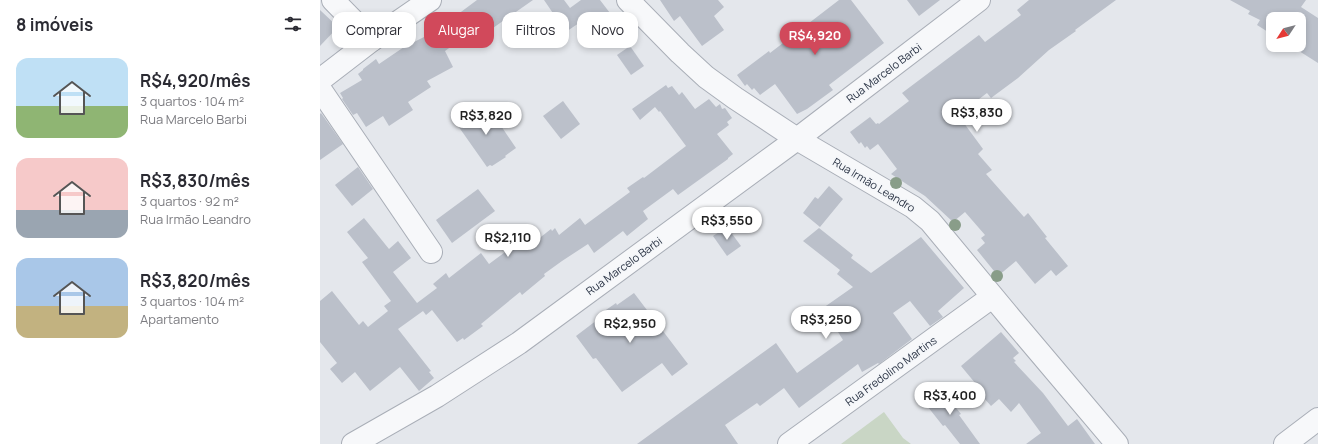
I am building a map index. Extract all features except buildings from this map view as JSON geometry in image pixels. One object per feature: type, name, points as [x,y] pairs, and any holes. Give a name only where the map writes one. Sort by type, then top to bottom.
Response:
[{"type":"street","points":[[333,0],[345,12]]},
{"type":"street","points":[[413,12],[430,0]]},
{"type":"street","name":"Rua Irmão Leandro","points":[[628,0],[706,77],[797,139],[913,207],[930,221],[992,297],[1117,444]]},
{"type":"street","name":"Rua Marcelo Barbi","points":[[353,444],[436,396],[519,343],[797,139],[979,0]]},
{"type":"street","points":[[320,80],[362,48]]},
{"type":"street","points":[[320,89],[431,252]]},
{"type":"street","name":"Rua Fredolino Martins","points":[[789,444],[992,297]]},
{"type":"street","points":[[1284,444],[1318,419]]},
{"type":"green space","points":[[884,412],[903,438],[911,444],[841,444]]}]
